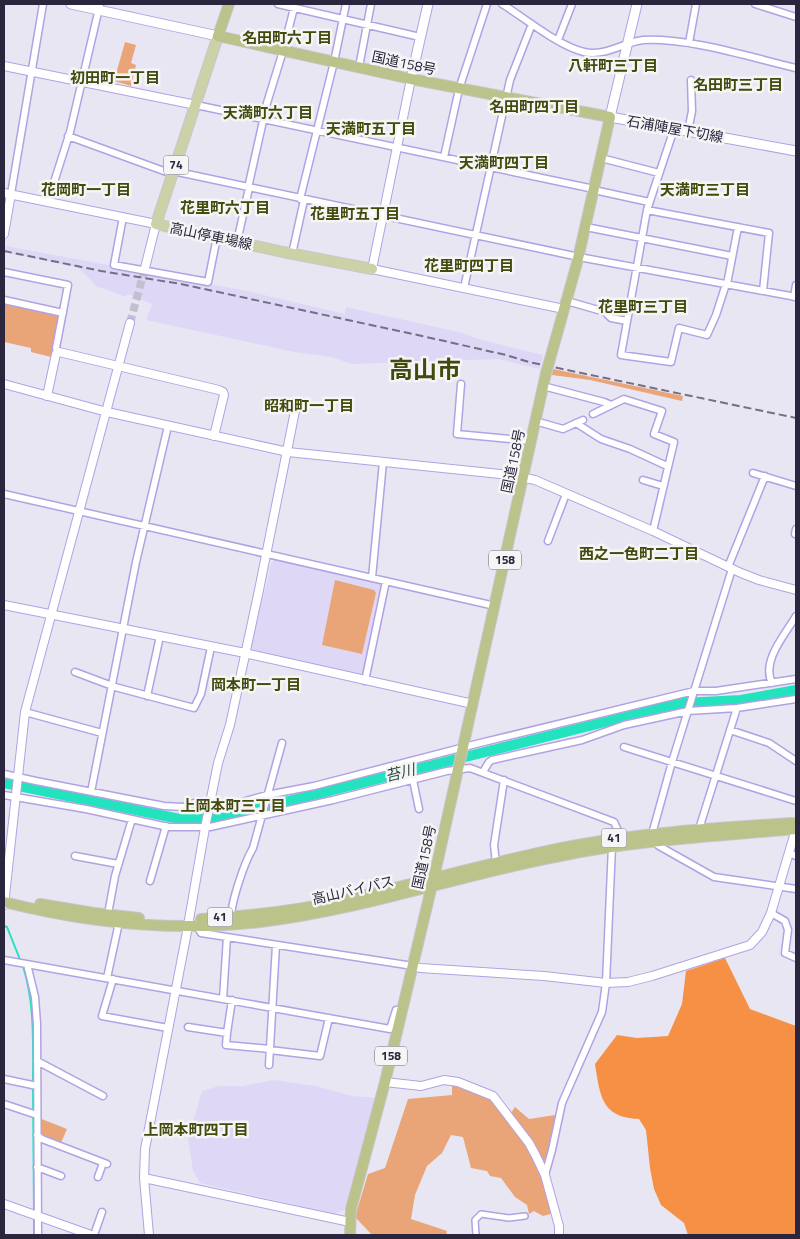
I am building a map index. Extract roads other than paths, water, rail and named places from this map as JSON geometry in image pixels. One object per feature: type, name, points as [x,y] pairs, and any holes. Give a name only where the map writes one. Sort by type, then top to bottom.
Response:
[{"type":"highway","points":[[218,36],[225,5]]},
{"type":"highway","name":"国道158号","points":[[218,36],[459,89],[610,117],[579,257],[546,372],[433,881],[385,1082],[355,1194],[350,1222],[350,1235]]},
{"type":"highway","name":"高山バイパス","points":[[4,901],[191,923],[339,901],[699,829],[796,822]]},
{"type":"highway","name":"高山バイパス","points":[[4,901],[54,914],[107,922],[258,922],[335,910],[496,863],[621,837],[652,838],[796,829]]},
{"type":"main road","points":[[71,4],[100,7],[218,36]]},
{"type":"main road","points":[[411,79],[428,4]]},
{"type":"main road","name":"石浦陣屋下切線","points":[[637,4],[610,117],[796,151]]},
{"type":"main road","name":"高山停車場線","points":[[218,36],[156,224],[292,254],[372,269]]},
{"type":"street","points":[[4,234],[7,193],[43,4]]},
{"type":"street","points":[[278,4],[420,37]]},
{"type":"street","points":[[292,254],[302,199],[346,4]]},
{"type":"street","points":[[359,67],[371,4]]},
{"type":"street","points":[[444,157],[459,89],[487,4]]},
{"type":"street","points":[[502,4],[578,51],[592,53],[626,46],[642,40],[689,43],[796,68]]},
{"type":"street","points":[[558,40],[572,4]]},
{"type":"street","points":[[689,43],[696,4]]},
{"type":"street","points":[[755,4],[796,16]]},
{"type":"street","points":[[48,202],[68,136],[100,7]]},
{"type":"street","points":[[237,242],[263,120],[294,8]]},
{"type":"street","points":[[464,288],[510,80],[532,24]]},
{"type":"street","points":[[4,66],[490,166],[649,202]]},
{"type":"street","points":[[411,79],[372,269],[464,288],[605,312],[609,317],[627,321]]},
{"type":"street","points":[[688,131],[692,111],[691,80]]},
{"type":"street","points":[[674,129],[647,210],[621,355],[671,362],[679,328],[707,335],[726,284],[738,227]]},
{"type":"street","points":[[68,136],[173,173],[476,236],[795,297],[796,285]]},
{"type":"street","points":[[601,158],[659,172]]},
{"type":"street","points":[[7,193],[156,224],[145,268]]},
{"type":"street","points":[[647,210],[769,233],[762,291]]},
{"type":"street","points":[[123,217],[114,265],[208,282],[217,237]]},
{"type":"street","points":[[586,227],[732,256]]},
{"type":"street","points":[[4,272],[68,285],[57,352],[47,396]]},
{"type":"street","points":[[4,300],[63,313]]},
{"type":"street","points":[[4,901],[25,712],[130,323]]},
{"type":"street","points":[[57,352],[223,392],[224,395],[214,436]]},
{"type":"street","points":[[4,384],[107,412],[288,452],[523,477],[535,480],[652,531],[730,568],[760,580],[796,590]]},
{"type":"street","points":[[461,384],[457,434],[531,441]]},
{"type":"street","points":[[543,386],[611,405]]},
{"type":"street","points":[[593,414],[624,399],[662,411],[654,434],[674,442],[652,531]]},
{"type":"street","points":[[149,1235],[144,1178],[145,1149],[168,1028],[191,923],[205,826],[218,763],[230,726],[296,406]]},
{"type":"street","points":[[535,421],[563,429],[580,422],[604,440],[668,466]]},
{"type":"street","points":[[91,792],[144,526],[168,426]]},
{"type":"street","points":[[372,578],[383,462]]},
{"type":"street","points":[[753,473],[796,486]]},
{"type":"street","points":[[765,476],[730,568],[672,762],[652,838],[672,854],[714,877],[778,888],[796,889]]},
{"type":"street","points":[[643,480],[663,486]]},
{"type":"street","points":[[4,494],[495,606]]},
{"type":"street","points":[[548,541],[566,494]]},
{"type":"street","points":[[365,681],[386,581]]},
{"type":"street","points":[[4,605],[160,636],[473,704]]},
{"type":"street","points":[[772,683],[768,671],[770,660],[796,616]]},
{"type":"street","points":[[148,696],[160,636]]},
{"type":"street","points":[[75,672],[148,696],[194,708],[201,694],[211,647]]},
{"type":"street","points":[[4,774],[176,807],[200,801],[210,805],[231,805],[693,692],[716,691],[796,679]]},
{"type":"street","points":[[483,772],[492,760],[582,740],[624,725],[688,709],[737,708],[796,699]]},
{"type":"street","points":[[699,829],[737,708]]},
{"type":"street","points":[[25,712],[102,733]]},
{"type":"street","points":[[730,730],[769,742],[796,760]]},
{"type":"street","points":[[231,916],[282,743]]},
{"type":"street","points":[[624,747],[796,801]]},
{"type":"street","points":[[4,795],[16,795],[166,826],[205,826],[333,800],[458,768],[470,768],[614,822],[621,837]]},
{"type":"street","points":[[413,780],[419,809]]},
{"type":"street","points":[[496,863],[494,845],[504,780]]},
{"type":"street","points":[[108,914],[118,864],[132,819]]},
{"type":"street","points":[[150,881],[166,826]]},
{"type":"street","points":[[191,923],[201,933],[420,968],[544,976],[606,983],[628,982],[750,945],[762,932],[771,913],[778,888],[792,854],[796,829]]},
{"type":"street","points":[[545,1175],[562,1103],[602,1012],[606,983],[612,846]]},
{"type":"street","points":[[75,856],[118,864]]},
{"type":"street","points":[[771,913],[785,921],[788,930],[785,953],[796,958]]},
{"type":"street","points":[[118,927],[102,1016],[168,1028]]},
{"type":"street","points":[[224,998],[227,937]]},
{"type":"street","points":[[269,1065],[276,945]]},
{"type":"street","points":[[4,960],[390,1029],[396,1010],[402,1010]]},
{"type":"street","points":[[26,964],[35,997],[37,1061],[34,1114],[37,1135],[35,1216],[38,1235]]},
{"type":"street","points":[[232,1000],[226,1045],[320,1056],[329,1018]]},
{"type":"street","points":[[188,1026],[228,1033]]},
{"type":"street","points":[[37,1061],[103,1096]]},
{"type":"street","points":[[4,1079],[35,1086]]},
{"type":"street","points":[[385,1082],[421,1086],[444,1080],[458,1082],[493,1096],[529,1142],[545,1175],[559,1226],[559,1235]]},
{"type":"street","points":[[4,1104],[34,1114]]},
{"type":"street","points":[[37,1135],[42,1139],[105,1163],[98,1177]]},
{"type":"street","points":[[37,1167],[61,1176]]},
{"type":"street","points":[[144,1178],[350,1222]]},
{"type":"street","points":[[4,1204],[92,1235],[102,1212]]},
{"type":"street","points":[[476,1235],[475,1220],[481,1214],[509,1218],[525,1216]]},
{"type":"waterway","name":"苔川","points":[[4,783],[180,819],[217,819],[665,707],[683,703],[741,700],[796,690]]},
{"type":"waterway","points":[[4,926],[7,927],[21,962]]},
{"type":"waterway","points":[[23,966],[30,995],[33,1038],[33,1083]]},
{"type":"waterway","points":[[33,1088],[34,1213]]},
{"type":"waterway","points":[[34,1218],[34,1235]]},
{"type":"tunnel","points":[[130,323],[145,268]]},
{"type":"railway","points":[[4,251],[101,271],[181,284],[422,336],[529,362],[796,418]]},
{"type":"district","name":"名田町六丁目","points":[[287,38]]},
{"type":"district","name":"八軒町三丁目","points":[[613,66]]},
{"type":"district","name":"初田町一丁目","points":[[115,78]]},
{"type":"district","name":"名田町三丁目","points":[[738,85]]},
{"type":"district","name":"名田町四丁目","points":[[534,107]]},
{"type":"district","name":"天満町六丁目","points":[[268,113]]},
{"type":"district","name":"天満町五丁目","points":[[371,129]]},
{"type":"district","name":"天満町四丁目","points":[[504,163]]},
{"type":"district","name":"花岡町一丁目","points":[[86,190]]},
{"type":"district","name":"天満町三丁目","points":[[705,190]]},
{"type":"district","name":"花里町六丁目","points":[[225,208]]},
{"type":"district","name":"花里町五丁目","points":[[355,214]]},
{"type":"district","name":"花里町四丁目","points":[[469,266]]},
{"type":"district","name":"花里町三丁目","points":[[643,307]]},
{"type":"district","name":"高山市","points":[[425,370]]},
{"type":"district","name":"昭和町一丁目","points":[[309,406]]},
{"type":"district","name":"西之一色町二丁目","points":[[639,554]]},
{"type":"district","name":"岡本町一丁目","points":[[256,685]]},
{"type":"district","name":"上岡本町三丁目","points":[[233,806]]},
{"type":"district","name":"上岡本町四丁目","points":[[196,1130]]}]
